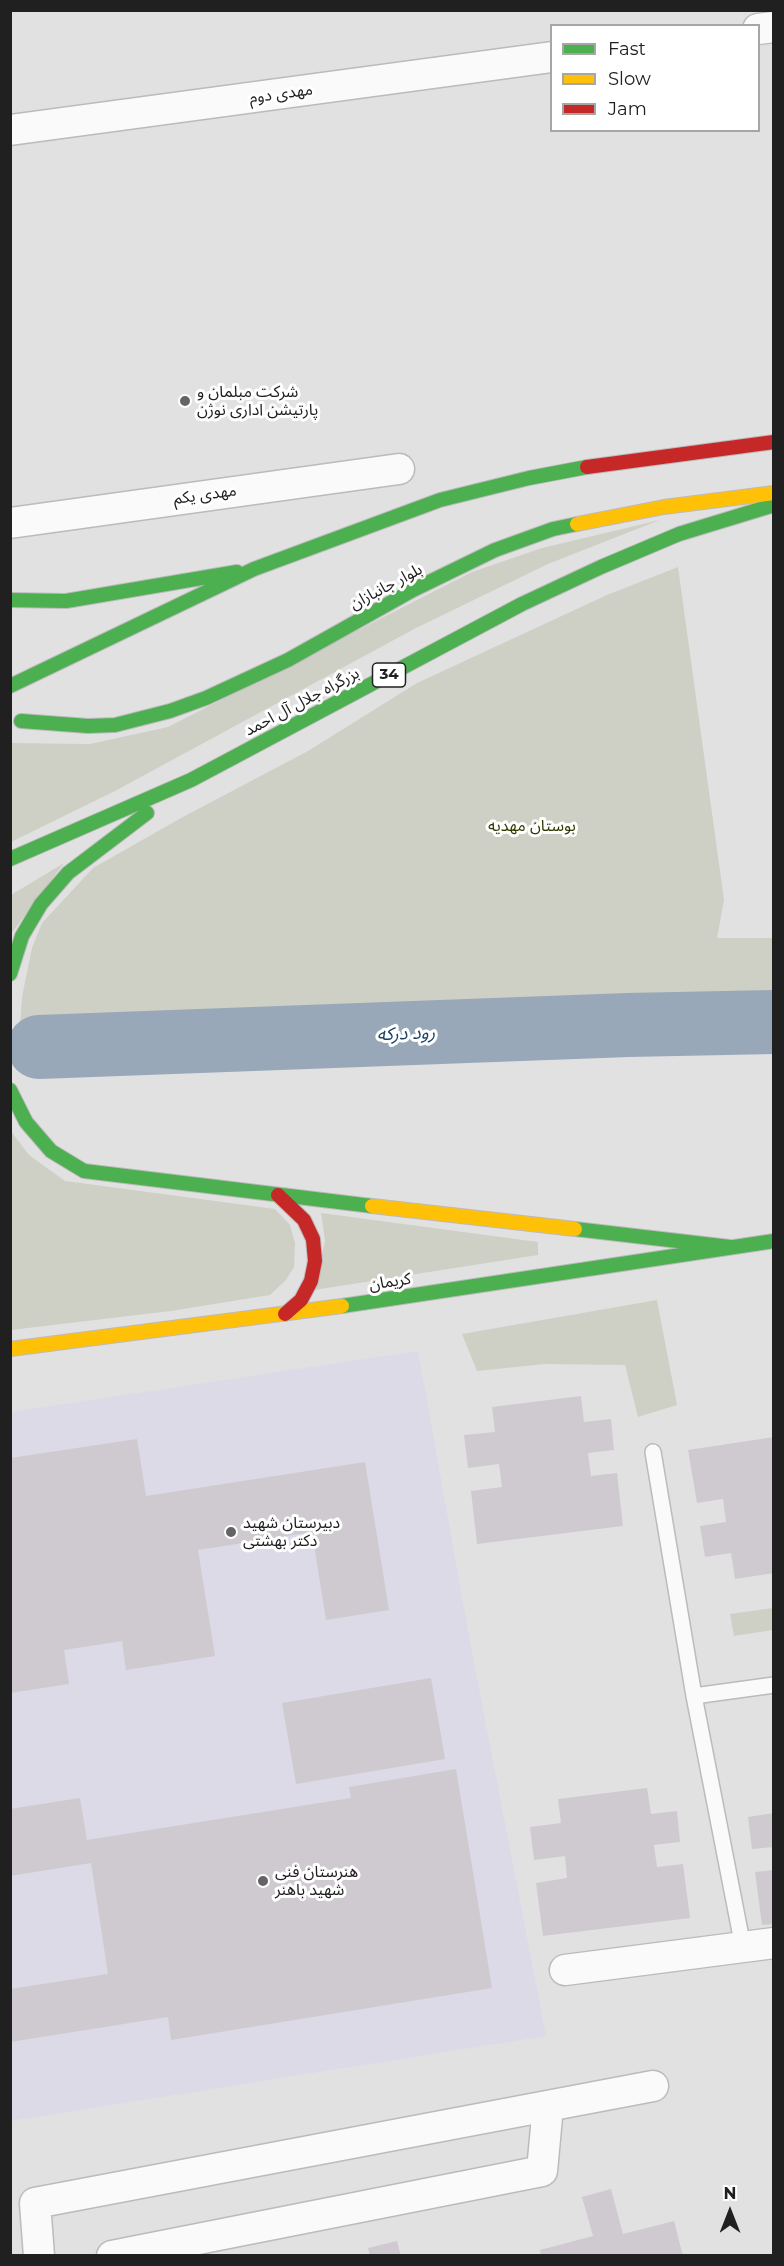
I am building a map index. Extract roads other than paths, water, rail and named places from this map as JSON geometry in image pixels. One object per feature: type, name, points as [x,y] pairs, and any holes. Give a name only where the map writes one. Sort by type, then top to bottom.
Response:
[{"type":"main road","points":[[10,686],[254,569],[440,500],[529,478],[611,462],[774,442]]},
{"type":"main road","name":"بلوار جانبازان","points":[[21,721],[88,726],[115,725],[170,711],[206,698],[288,660],[413,590],[495,550],[526,538],[553,530],[664,507],[774,493]]},
{"type":"main road","name":"بزرگراه جلال آل احمد","points":[[10,859],[192,780],[522,604],[680,534],[774,506]]},
{"type":"main road","points":[[10,600],[66,601],[254,569]]},
{"type":"main road","points":[[10,974],[22,936],[36,912],[68,873],[192,780]]},
{"type":"main road","points":[[10,1089],[26,1122],[51,1151],[84,1171],[279,1196],[730,1247]]},
{"type":"main road","points":[[279,1196],[304,1220],[313,1239],[315,1261],[311,1281],[301,1300],[285,1314]]},
{"type":"main road","name":"کریمان","points":[[10,1349],[285,1314],[774,1241]]},
{"type":"street","name":"مهدی دوم","points":[[10,130],[550,57]]},
{"type":"street","name":"مهدی یکم","points":[[10,523],[399,469]]},
{"type":"street","points":[[566,1970],[774,1943]]},
{"type":"street","points":[[39,2256],[35,2203],[653,2086]]},
{"type":"street","points":[[112,2256],[542,2171],[548,2106]]},
{"type":"lane","points":[[653,1452],[694,1696],[743,1947]]},
{"type":"lane","points":[[694,1696],[774,1686]]},
{"type":"waterway","name":"رود درکه","points":[[39,1047],[628,1025],[774,1022]]},
{"type":"place","name":"شرکت مبلمان و پارتیشن اداری نوژن","points":[[185,401]]},
{"type":"place","name":"دبیرستان شهید دکتر بهشتی","points":[[231,1532]]},
{"type":"place","name":"هنرستان فنی شهید باهنر","points":[[263,1881]]},
{"type":"park label","name":"بوستان مهدیه","points":[[532,826]]}]
